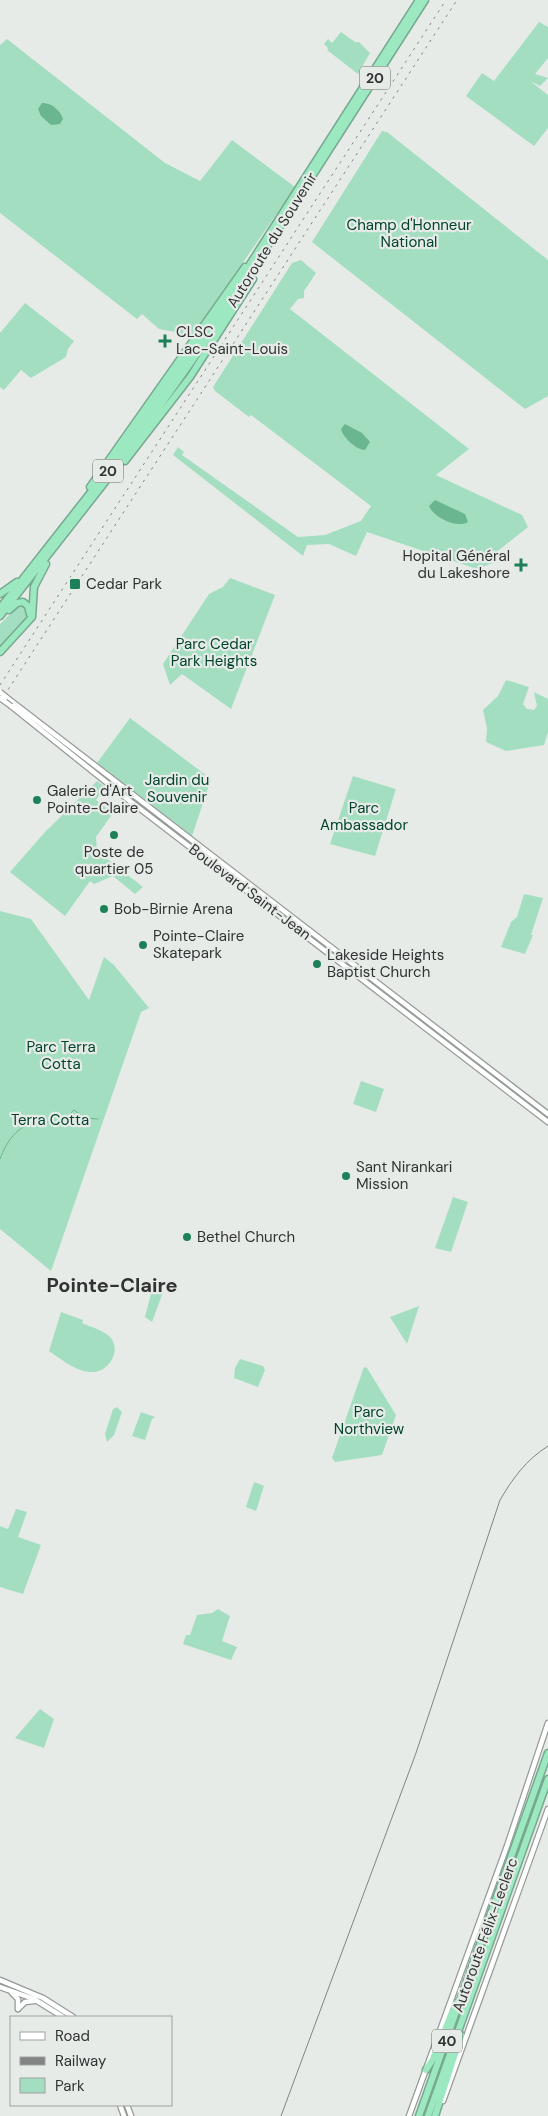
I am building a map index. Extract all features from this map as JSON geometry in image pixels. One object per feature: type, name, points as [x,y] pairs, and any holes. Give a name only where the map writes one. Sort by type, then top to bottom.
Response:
[{"type":"highway","name":"Autoroute du Souvenir","points":[[28,572],[68,523],[86,492],[159,391],[176,363],[195,340],[277,224],[419,0]]},
{"type":"highway","name":"Autoroute du Souvenir","points":[[0,616],[116,468],[212,334],[425,0]]},
{"type":"highway","points":[[0,650],[32,617],[34,587],[53,550]]},
{"type":"highway","points":[[0,594],[28,572]]},
{"type":"highway","points":[[0,608],[28,572]]},
{"type":"highway","points":[[0,616],[18,602],[25,603],[30,609],[28,618],[0,650]]},
{"type":"highway","name":"Autoroute Félix-Leclerc","points":[[419,2116],[474,1966],[548,1753]]},
{"type":"highway","name":"Autoroute Félix-Leclerc","points":[[428,2116],[548,1779]]},
{"type":"highway","points":[[426,2070],[433,2060],[449,2018],[474,1966]]},
{"type":"highway","points":[[436,2116],[458,2047],[470,1998]]},
{"type":"main road","name":"Boulevard Saint-Jean","points":[[0,692],[126,798],[548,1122]]},
{"type":"main road","name":"Boulevard Saint-Jean","points":[[0,698],[12,704],[548,1114]]},
{"type":"main road","points":[[409,2116],[508,1844],[548,1723]]},
{"type":"main road","points":[[436,2116],[548,1809]]},
{"type":"main road","points":[[0,1980],[38,1995],[71,2016]]},
{"type":"main road","points":[[2,1988],[38,2002],[61,2016]]},
{"type":"main road","points":[[2,1988],[18,1998],[18,2009],[26,2001],[38,2002]]},
{"type":"main road","points":[[121,2106],[124,2116]]},
{"type":"green space","points":[[539,22],[548,27],[548,58],[535,74],[548,78],[540,86],[530,81],[548,95],[548,128],[534,146],[466,96],[482,73],[494,81]]},
{"type":"green space","points":[[341,32],[355,42],[359,42],[370,53],[358,74],[327,50],[328,48],[324,44],[328,39],[332,43]]},
{"type":"green space","points":[[7,39],[165,163],[200,181],[232,140],[295,187],[191,338],[185,334],[182,337],[176,332],[159,329],[142,314],[137,319],[0,213],[0,45]]},
{"type":"green space","name":"Champ d'Honneur National","points":[[382,131],[387,132],[548,260],[548,396],[525,409],[312,242]]},
{"type":"green space","points":[[301,260],[316,273],[304,291],[304,298],[298,299],[290,309],[469,449],[436,475],[522,515],[528,527],[489,558],[493,563],[477,569],[367,532],[356,556],[329,544],[307,545],[303,556],[173,455],[178,447],[184,452],[182,455],[298,537],[325,535],[361,521],[371,506],[251,415],[249,417],[215,391],[213,387],[292,263]]},
{"type":"green space","points":[[25,303],[74,341],[68,349],[66,357],[31,378],[21,370],[4,390],[0,387],[0,333]]},
{"type":"green space","name":"Parc Cedar Park Heights","points":[[230,578],[275,595],[231,709],[182,674],[170,685],[163,664],[209,594],[223,587]]},
{"type":"green space","points":[[19,605],[24,605],[28,613],[27,617],[0,646],[0,624]]},
{"type":"green space","points":[[506,680],[529,687],[523,704],[527,709],[534,710],[537,706],[534,692],[548,699],[548,732],[544,745],[506,751],[486,742],[487,728],[483,710],[498,696]]},
{"type":"green space","name":"Jardin du Souvenir","points":[[130,718],[211,779],[192,836],[97,763]]},
{"type":"green space","name":"Parc Ambassador","points":[[353,776],[396,789],[375,856],[330,844]]},
{"type":"green space","points":[[97,781],[105,787],[96,800],[113,813],[96,837],[97,851],[143,887],[135,894],[113,876],[94,884],[90,881],[65,916],[10,872],[45,832]]},
{"type":"green space","points":[[524,894],[543,898],[531,935],[533,935],[525,954],[501,947],[511,922],[517,917]]},
{"type":"green space","name":"Terra Cotta","points":[[0,911],[31,919],[89,1000],[104,957],[114,965],[149,1008],[141,1012],[51,1271],[0,1229]]},
{"type":"green space","points":[[361,1081],[384,1089],[376,1112],[353,1104]]},
{"type":"green space","points":[[453,1197],[468,1202],[451,1252],[435,1248]]},
{"type":"green space","points":[[160,1284],[163,1292],[152,1322],[145,1317],[152,1290]]},
{"type":"green space","points":[[419,1306],[407,1344],[390,1317]]},
{"type":"green space","points":[[61,1312],[83,1320],[82,1323],[110,1337],[114,1343],[114,1355],[102,1369],[96,1372],[84,1371],[68,1364],[49,1351]]},
{"type":"green space","points":[[240,1359],[263,1366],[265,1370],[258,1387],[234,1378],[235,1368]]},
{"type":"green space","name":"Parc Northview","points":[[364,1367],[367,1368],[396,1415],[382,1455],[335,1462],[332,1458]]},
{"type":"green space","points":[[117,1407],[122,1412],[114,1435],[107,1442],[105,1434],[113,1409]]},
{"type":"green space","points":[[141,1412],[155,1417],[152,1419],[145,1440],[132,1436]]},
{"type":"green space","points":[[254,1482],[264,1486],[256,1511],[246,1507]]},
{"type":"green space","points":[[16,1509],[27,1512],[18,1537],[41,1545],[23,1594],[0,1587],[0,1526],[8,1529]]},
{"type":"green space","points":[[218,1609],[230,1616],[222,1641],[237,1647],[231,1660],[183,1644],[186,1635],[190,1635],[197,1615],[212,1613]]},
{"type":"green space","points":[[40,1709],[54,1719],[44,1748],[15,1738]]},
{"type":"shaded area","points":[[42,103],[49,104],[58,110],[63,119],[60,124],[51,125],[41,116],[38,109]]},
{"type":"shaded area","points":[[345,424],[362,433],[370,442],[365,450],[354,446],[347,440],[341,429]]},
{"type":"shaded area","points":[[435,500],[465,514],[468,522],[458,524],[440,518],[429,506]]},
{"type":"waterway","points":[[0,1159],[6,1145],[21,1128],[28,1125],[61,1121],[67,1118],[74,1110],[85,1118],[98,1119]]},
{"type":"tram line","points":[[281,2116],[416,1753],[500,1500],[521,1470],[533,1457],[548,1446]]},
{"type":"railway","points":[[0,685],[446,0]]},
{"type":"railway","points":[[0,702],[457,0]]},
{"type":"place","name":"CLSC Lac-Saint-Louis","points":[[165,341]]},
{"type":"place","name":"Hopital Général du Lakeshore","points":[[521,565]]},
{"type":"place","name":"Cedar Park","points":[[75,584]]},
{"type":"place","name":"Galerie d'Art Pointe-Claire","points":[[37,800]]},
{"type":"place","name":"Poste de quartier 05","points":[[114,835]]},
{"type":"place","name":"Bob-Birnie Arena","points":[[104,909]]},
{"type":"place","name":"Pointe-Claire Skatepark","points":[[143,945]]},
{"type":"place","name":"Lakeside Heights Baptist Church","points":[[317,964]]},
{"type":"place","name":"Sant Nirankari Mission","points":[[346,1176]]},
{"type":"place","name":"Bethel Church","points":[[187,1237]]},
{"type":"district","name":"Pointe-Claire","points":[[112,1285]]},
{"type":"park label","name":"Parc Terra Cotta","points":[[61,1056]]}]
